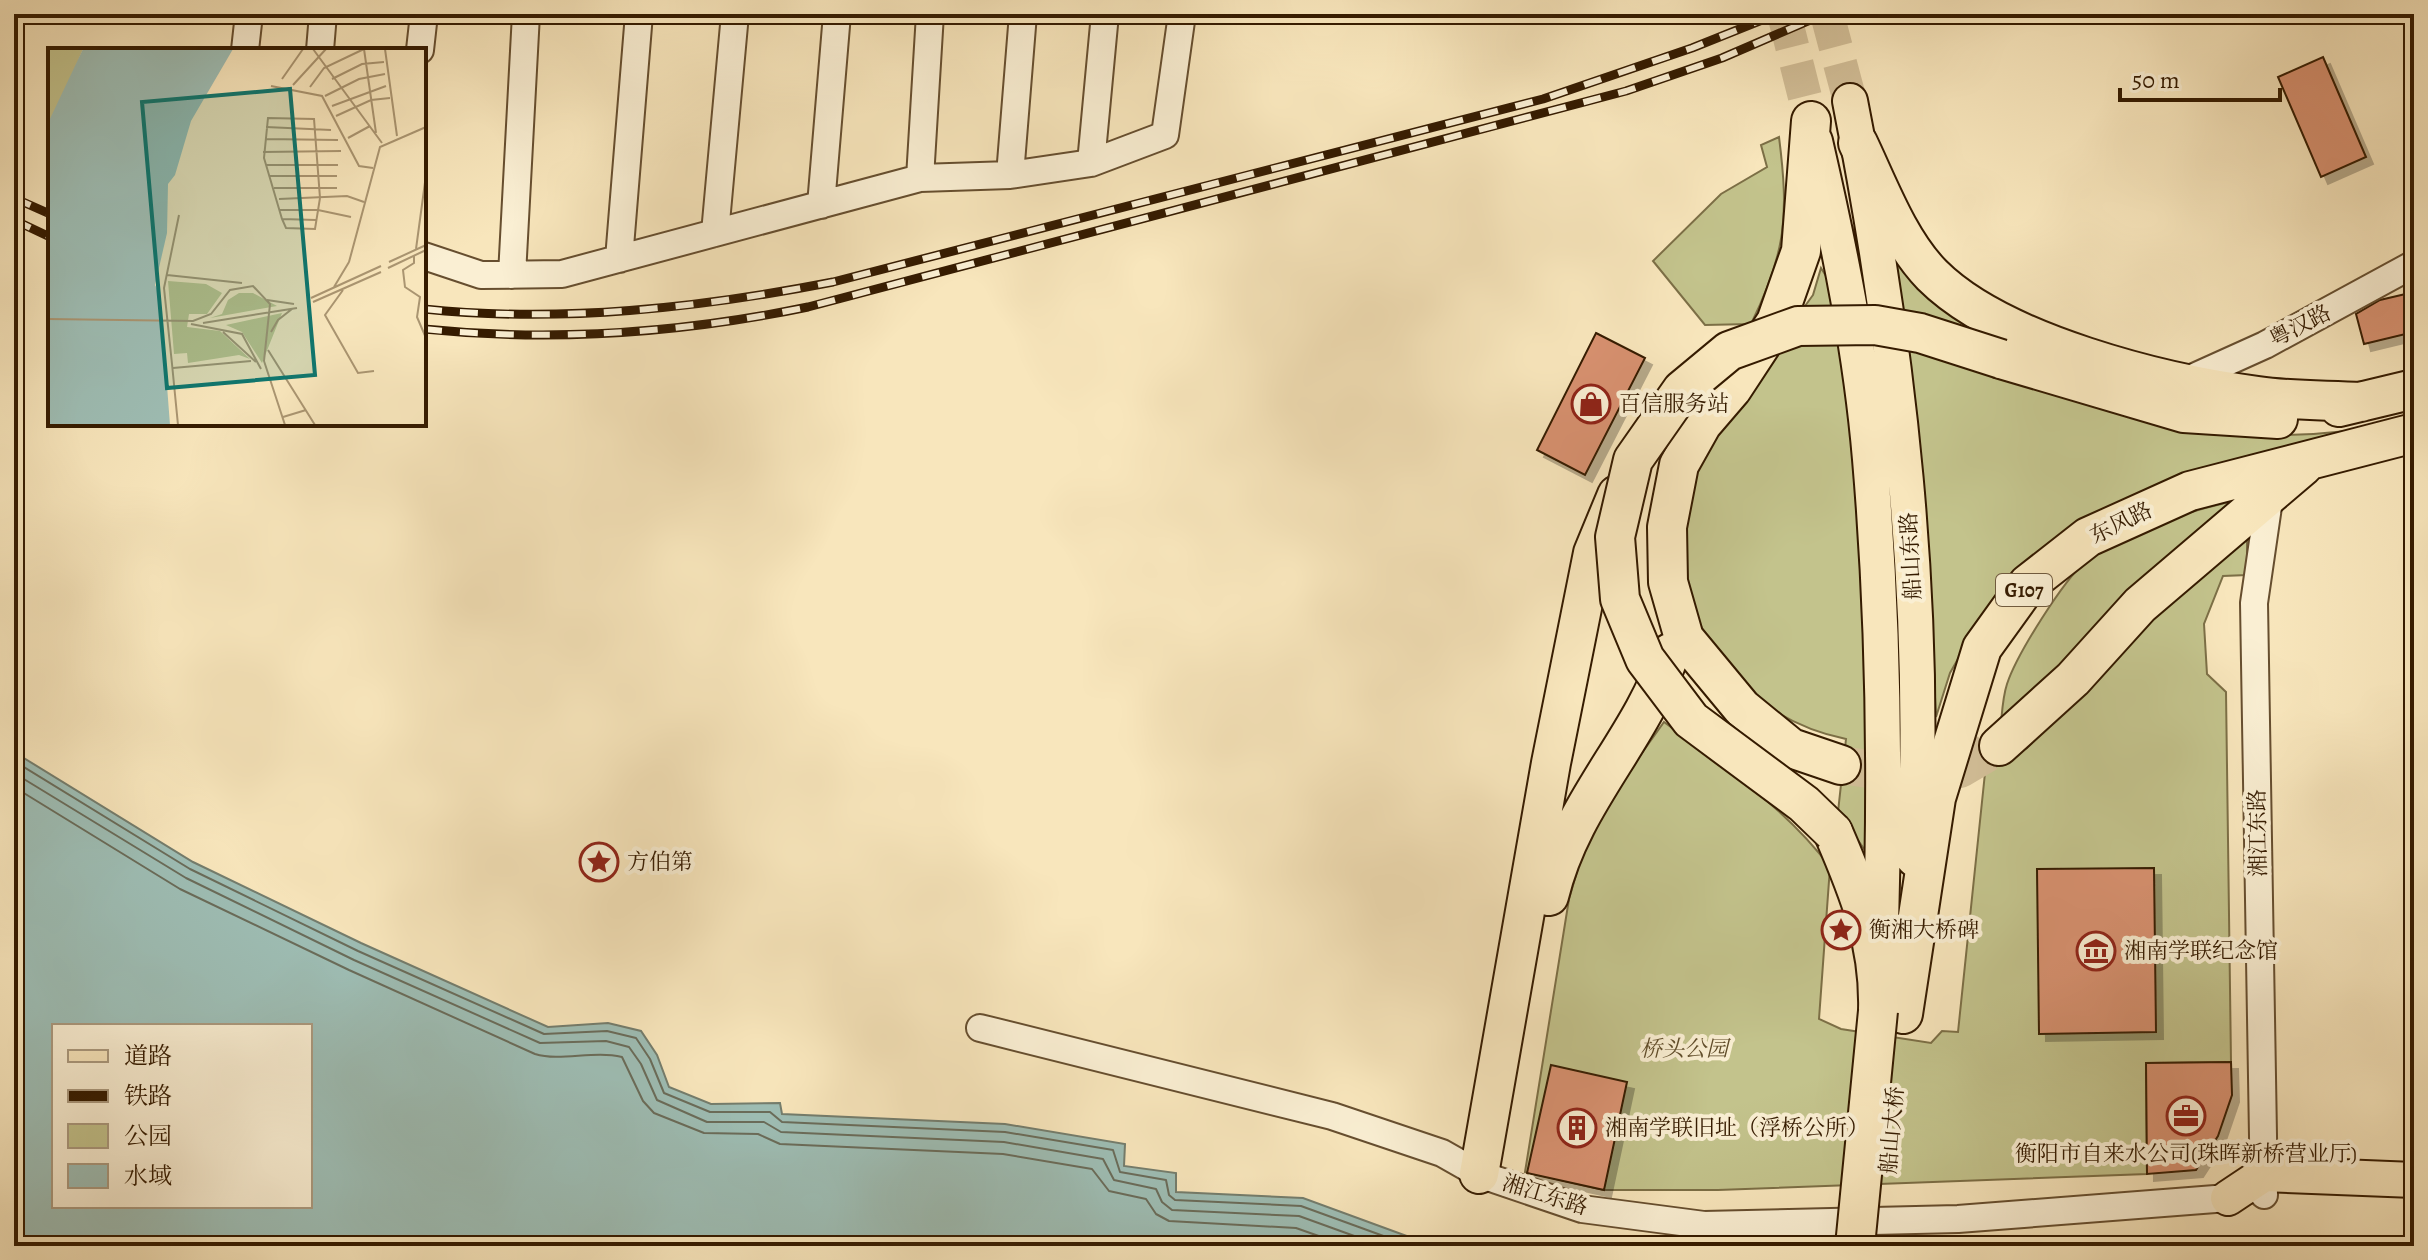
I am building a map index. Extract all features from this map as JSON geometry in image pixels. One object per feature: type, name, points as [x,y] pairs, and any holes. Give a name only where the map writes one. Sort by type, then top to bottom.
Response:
[{"type":"highway","points":[[1491,1111],[1524,1003],[1559,856],[1605,770],[1644,717],[1670,654],[1667,527],[1679,465],[1702,424],[1732,389],[1776,322],[1801,251],[1811,121]]},
{"type":"highway","points":[[1858,143],[1899,228],[1932,275],[1990,318],[2075,353],[2183,382],[2259,396],[2361,402]]},
{"type":"highway","points":[[1479,1174],[1551,763],[1593,553],[1633,460],[1682,390],[1729,351],[1798,326],[1875,325],[1920,333],[2184,413],[2269,421],[2414,389]]},
{"type":"highway","name":"东风路","points":[[1891,1003],[1936,798],[1982,648],[2028,584],[2088,537],[2190,491],[2414,433]]},
{"type":"highway","points":[[1999,746],[2073,679],[2140,605],[2313,458]]},
{"type":"highway","points":[[1633,460],[1615,537],[1620,599],[1645,659],[1691,720],[1804,804],[1833,832],[1866,909],[1891,1003]]},
{"type":"highway","points":[[1668,582],[1684,638],[1742,708],[1791,748],[1841,765]]},
{"type":"highway","name":"船山大桥","points":[[1855,1246],[1891,1003]]},
{"type":"highway","name":"船山大桥","points":[[1881,1246],[1891,1003]]},
{"type":"main road","name":"船山东路","points":[[1850,101],[1899,401],[1914,570],[1914,854],[1891,1003]]},
{"type":"main road","name":"船山东路","points":[[1811,121],[1839,245],[1870,457],[1886,793],[1891,1003]]},
{"type":"main road","name":"湘江东路","points":[[2228,1198],[2264,1184],[2414,1180]]},
{"type":"main road","name":"湘江东路","points":[[2264,1184],[2414,1199]]},
{"type":"street","points":[[245,48],[249,14]]},
{"type":"street","points":[[320,48],[323,14]]},
{"type":"street","points":[[420,48],[424,14]]},
{"type":"street","points":[[512,275],[526,14]]},
{"type":"street","points":[[619,259],[639,14]]},
{"type":"street","points":[[715,233],[735,14]]},
{"type":"street","points":[[821,205],[837,14]]},
{"type":"street","points":[[920,178],[930,14]]},
{"type":"street","points":[[1010,175],[1023,14]]},
{"type":"street","points":[[1091,163],[1105,14]]},
{"type":"street","points":[[426,257],[481,275],[562,274],[920,178],[1010,175],[1091,163],[1165,135],[1182,14]]},
{"type":"street","name":"粤汉路","points":[[2183,382],[2265,345],[2414,264]]},
{"type":"street","name":"湘江东路","points":[[2264,1184],[2254,603],[2270,493]]},
{"type":"street","name":"湘江东路","points":[[980,1028],[1332,1116],[1442,1153],[1479,1174],[1582,1209],[1704,1225],[1958,1219],[2228,1198]]},
{"type":"green space","points":[[1779,137],[1784,190],[1782,234],[1763,299],[1751,324],[1705,325],[1653,261],[1721,194],[1767,167],[1761,145]]},
{"type":"green space","points":[[1883,237],[2168,425],[2257,435],[2347,431],[2155,492],[1974,631],[1950,673],[1936,717],[1928,560]]},
{"type":"green space","points":[[1821,268],[1831,284],[1848,405],[1865,584],[1867,853],[1838,812],[1846,739],[1812,729],[1781,714],[1754,695],[1730,672],[1711,645],[1697,616],[1687,583],[1682,548],[1685,494],[1697,458],[1813,295]]},
{"type":"green space","points":[[2250,498],[2000,732],[2005,690],[2020,655],[2054,601],[2086,561],[2142,529],[2209,507]]},
{"type":"green space","name":"桥头公园","points":[[2247,538],[2247,575],[2223,576],[2204,624],[2207,674],[2226,692],[2231,1062],[2146,1063],[2147,1174],[1718,1190],[1604,1190],[1525,1172],[1569,899],[1583,851],[1609,799],[1664,722],[1774,807],[1830,867],[1819,1019],[1841,1029],[1931,1043],[1942,1031],[1958,1032],[1985,773],[2027,748],[2180,591]]},
{"type":"water","points":[[14,752],[193,862],[361,943],[548,1027],[608,1023],[641,1031],[657,1055],[669,1087],[711,1104],[780,1103],[782,1114],[1005,1124],[1125,1144],[1124,1166],[1176,1173],[1176,1192],[1303,1198],[1434,1246],[14,1246]]},
{"type":"building","points":[[2323,57],[2366,157],[2321,177],[2278,77]]},
{"type":"building","points":[[2414,292],[2414,332],[2364,344],[2356,314],[2380,300]]},
{"type":"building","name":"百信服务站","points":[[1596,333],[1645,358],[1585,475],[1537,450]]},
{"type":"building","name":"湘南学联纪念馆","points":[[2154,868],[2156,1032],[2039,1034],[2037,869]]},
{"type":"building","name":"衡阳市自来水公司(珠晖新桥营业厅)","points":[[2231,1062],[2232,1095],[2218,1136],[2196,1170],[2147,1174],[2146,1063]]},
{"type":"building","name":"湘南学联旧址（浮桥公所）","points":[[1551,1065],[1627,1082],[1604,1190],[1527,1173]]},
{"type":"tunnel","points":[[1784,14],[1811,121]]},
{"type":"tunnel","points":[[1827,14],[1850,101]]},
{"type":"tunnel","points":[[1841,765],[1902,774],[1960,769],[1999,746]]},
{"type":"railway","points":[[426,309],[527,314],[630,310],[732,299],[833,282],[1543,99],[1692,48],[1777,14]]},
{"type":"railway","points":[[426,329],[520,335],[617,333],[713,323],[808,307],[1626,91],[1722,58],[1824,14]]},
{"type":"railway","points":[[14,198],[48,213]]},
{"type":"railway","points":[[14,220],[48,236]]},
{"type":"place","name":"百信服务站","points":[[1591,404]]},
{"type":"place","name":"方伯第","points":[[599,862]]},
{"type":"place","name":"衡湘大桥碑","points":[[1841,930]]},
{"type":"place","name":"湘南学联纪念馆","points":[[2096,951]]},
{"type":"place","name":"衡阳市自来水公司(珠晖新桥营业厅)","points":[[2186,1116]]},
{"type":"place","name":"湘南学联旧址（浮桥公所）","points":[[1577,1128]]}]
